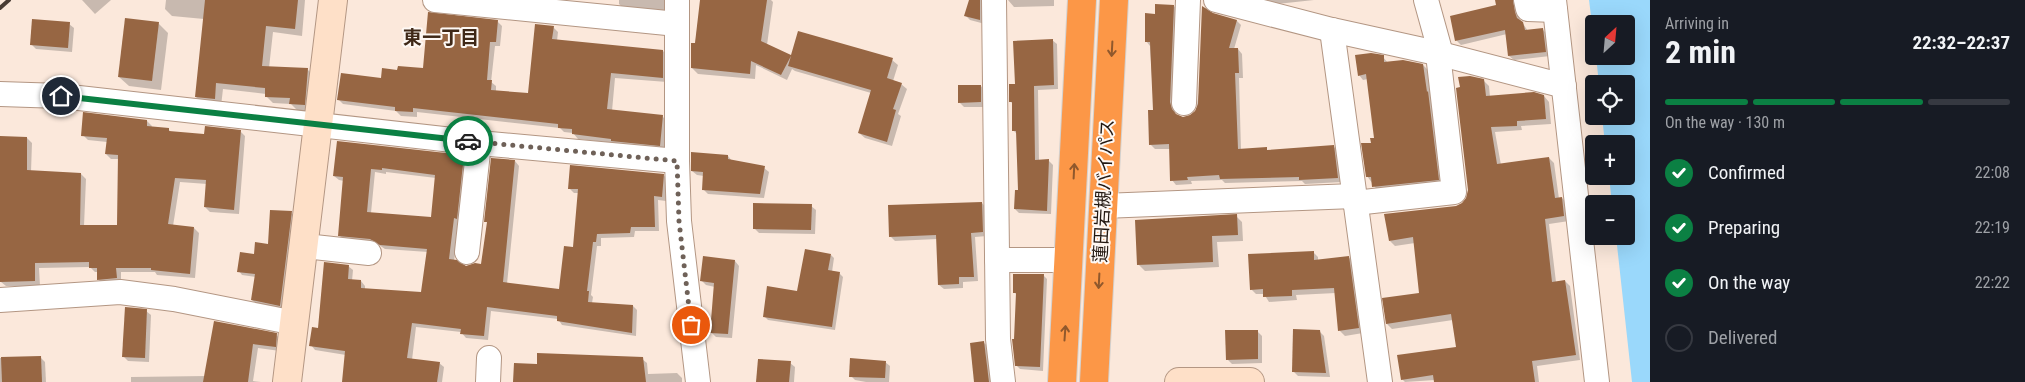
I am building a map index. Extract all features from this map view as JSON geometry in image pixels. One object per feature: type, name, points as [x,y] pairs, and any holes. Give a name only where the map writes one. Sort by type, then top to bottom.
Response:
[{"type":"highway","name":"蓮田岩槻バイパス","points":[[1062,382],[1070,260],[1082,0]]},
{"type":"highway","name":"蓮田岩槻バイパス","points":[[1094,382],[1114,0]]},
{"type":"street","points":[[288,382],[333,0]]},
{"type":"street","points":[[435,0],[677,24]]},
{"type":"street","points":[[677,0],[679,221],[698,382]]},
{"type":"street","points":[[994,0],[998,339],[1003,382]]},
{"type":"street","points":[[1184,103],[1188,0]]},
{"type":"street","points":[[1216,0],[1564,86]]},
{"type":"street","points":[[1103,206],[1355,199],[1454,192],[1440,54],[1426,0]]},
{"type":"street","points":[[1526,0],[1528,9],[1554,5],[1598,382]]},
{"type":"street","points":[[1332,30],[1380,382]]},
{"type":"street","points":[[0,94],[61,96],[318,126],[342,126],[478,143],[677,161]]},
{"type":"street","points":[[467,252],[478,143]]},
{"type":"street","points":[[305,246],[369,253]]},
{"type":"street","points":[[997,260],[1070,260]]},
{"type":"street","points":[[0,300],[120,292],[174,299],[295,323]]},
{"type":"street","points":[[488,382],[490,358]]},
{"type":"street","points":[[1179,382],[1250,382]]},
{"type":"water","points":[[1589,0],[1650,0],[1650,382],[1632,382],[1617,245],[1635,245],[1635,195],[1611,195],[1610,185],[1635,185],[1635,135],[1604,135],[1603,125],[1635,125],[1635,75],[1598,75],[1597,65],[1635,65],[1635,15],[1591,15]]},
{"type":"building","points":[[205,0],[298,0],[295,29],[266,26],[262,66],[308,68],[305,105],[289,104],[290,98],[265,97],[265,88],[216,83],[215,99],[195,97]]},
{"type":"building","points":[[700,0],[767,0],[761,41],[791,55],[798,31],[893,58],[887,78],[902,83],[893,109],[896,110],[887,142],[858,133],[871,90],[788,66],[791,56],[781,75],[751,61],[750,74],[691,68],[691,43],[695,43]]},
{"type":"building","points":[[969,0],[980,0],[980,20],[964,16]]},
{"type":"building","points":[[1495,0],[1513,0],[1517,18],[1523,22],[1525,30],[1543,28],[1546,52],[1508,56],[1505,30],[1455,41],[1450,16],[1496,5]]},
{"type":"building","points":[[1155,4],[1174,5],[1170,102],[1176,114],[1183,117],[1190,115],[1195,111],[1198,104],[1202,6],[1213,13],[1237,20],[1229,48],[1238,48],[1239,73],[1235,73],[1238,149],[1267,147],[1267,150],[1334,145],[1338,178],[1299,180],[1299,177],[1220,179],[1219,175],[1187,177],[1188,180],[1170,181],[1169,144],[1149,145],[1148,110],[1153,110],[1150,42],[1145,42],[1145,13],[1155,14]]},
{"type":"building","points":[[428,12],[498,20],[496,42],[490,42],[487,80],[492,80],[491,90],[528,93],[535,24],[554,26],[552,39],[663,50],[663,78],[611,73],[607,109],[663,115],[660,146],[611,141],[611,139],[572,134],[572,129],[558,128],[558,124],[413,108],[413,112],[395,111],[395,107],[337,100],[341,73],[381,78],[382,68],[397,70],[398,66],[423,68]]},
{"type":"building","points":[[125,18],[159,22],[152,81],[118,77]]},
{"type":"building","points":[[32,19],[70,22],[68,48],[30,45]]},
{"type":"building","points":[[1053,39],[1054,85],[1034,86],[1035,160],[1049,159],[1047,211],[1014,209],[1015,190],[1018,190],[1016,131],[1012,131],[1012,102],[1009,102],[1009,84],[1015,84],[1013,41]]},
{"type":"building","points":[[1371,53],[1384,55],[1384,62],[1403,60],[1423,64],[1439,180],[1372,187],[1371,177],[1366,177],[1361,143],[1371,143],[1370,138],[1374,138],[1366,74],[1358,76],[1355,55]]},
{"type":"building","points":[[1470,76],[1484,79],[1486,96],[1534,92],[1544,95],[1546,119],[1517,121],[1517,126],[1491,127],[1497,164],[1549,157],[1555,198],[1562,197],[1564,216],[1545,219],[1552,282],[1565,280],[1576,355],[1532,361],[1535,382],[1434,382],[1433,375],[1401,380],[1397,355],[1456,347],[1451,314],[1386,324],[1382,298],[1419,293],[1413,237],[1389,241],[1384,214],[1456,206],[1466,198],[1468,190],[1456,88],[1460,87],[1458,77]]},
{"type":"building","points":[[958,85],[981,85],[981,102],[958,103]]},
{"type":"building","points":[[83,112],[147,120],[147,126],[169,128],[169,131],[204,134],[205,126],[241,130],[234,210],[204,207],[206,180],[175,178],[168,224],[194,227],[190,274],[151,270],[151,268],[116,268],[117,278],[97,280],[97,268],[89,268],[89,262],[35,263],[35,281],[0,282],[0,136],[27,137],[27,170],[81,173],[80,225],[117,225],[118,155],[105,154],[107,138],[81,136]]},
{"type":"building","points":[[337,141],[464,155],[457,219],[454,218],[449,259],[457,260],[466,266],[475,263],[481,264],[487,222],[484,222],[491,158],[515,160],[503,282],[559,289],[564,246],[573,247],[578,189],[568,189],[570,165],[664,174],[662,197],[654,196],[655,227],[631,227],[630,233],[597,234],[596,242],[593,242],[587,291],[589,291],[588,302],[633,305],[632,333],[557,321],[557,316],[487,307],[484,336],[460,334],[461,329],[412,323],[407,358],[440,362],[437,382],[342,382],[345,351],[309,346],[312,327],[318,328],[324,262],[349,265],[348,279],[361,280],[361,288],[421,292],[427,249],[380,245],[370,239],[338,236],[343,177],[333,176]],"holes":[[[382,168],[435,175],[431,217],[367,212],[371,169],[382,170]]]},
{"type":"building","points":[[691,152],[728,155],[728,159],[765,166],[760,194],[702,190],[703,172],[691,171]]},
{"type":"building","points":[[982,202],[983,232],[971,233],[974,277],[959,277],[959,284],[938,285],[936,235],[889,237],[888,205]]},
{"type":"building","points":[[753,203],[812,204],[811,230],[753,229]]},
{"type":"building","points":[[270,210],[292,211],[280,306],[251,300],[255,274],[237,272],[240,252],[254,254],[255,242],[268,244]]},
{"type":"building","points":[[1237,214],[1238,235],[1212,236],[1213,262],[1137,265],[1135,220]]},
{"type":"building","points":[[805,249],[831,254],[828,270],[840,272],[832,327],[763,317],[767,286],[797,291]]},
{"type":"building","points":[[1314,251],[1314,260],[1349,256],[1359,328],[1338,331],[1334,288],[1292,290],[1292,296],[1263,297],[1263,289],[1250,290],[1248,254]]},
{"type":"building","points":[[703,256],[735,260],[728,334],[710,333],[714,283],[700,281]]},
{"type":"building","points":[[1013,274],[1044,274],[1040,367],[1015,366],[1012,339],[1014,339],[1016,293],[1013,293]]},
{"type":"building","points":[[125,307],[147,309],[145,358],[122,357]]},
{"type":"building","points":[[214,321],[277,333],[276,347],[253,344],[248,382],[203,382]]},
{"type":"building","points":[[1293,329],[1320,330],[1326,373],[1292,372]]},
{"type":"building","points":[[1225,330],[1258,330],[1258,359],[1226,360]]},
{"type":"building","points":[[984,341],[989,382],[974,382],[970,343]]},
{"type":"building","points":[[537,353],[643,357],[646,382],[513,382],[514,363],[537,364]]},
{"type":"building","points":[[41,356],[42,382],[2,382],[1,357]]},
{"type":"building","points":[[850,358],[886,361],[885,378],[849,377]]},
{"type":"building","points":[[758,359],[791,361],[789,382],[756,382]]},
{"type":"railway","points":[[0,8],[9,0]]},
{"type":"way so far","points":[[468,141],[677,161],[679,221],[691,325]]},
{"type":"district","name":"東一丁目","points":[[441,37]]},
{"type":"route","points":[[61,96],[318,126],[342,126],[468,141]]}]
